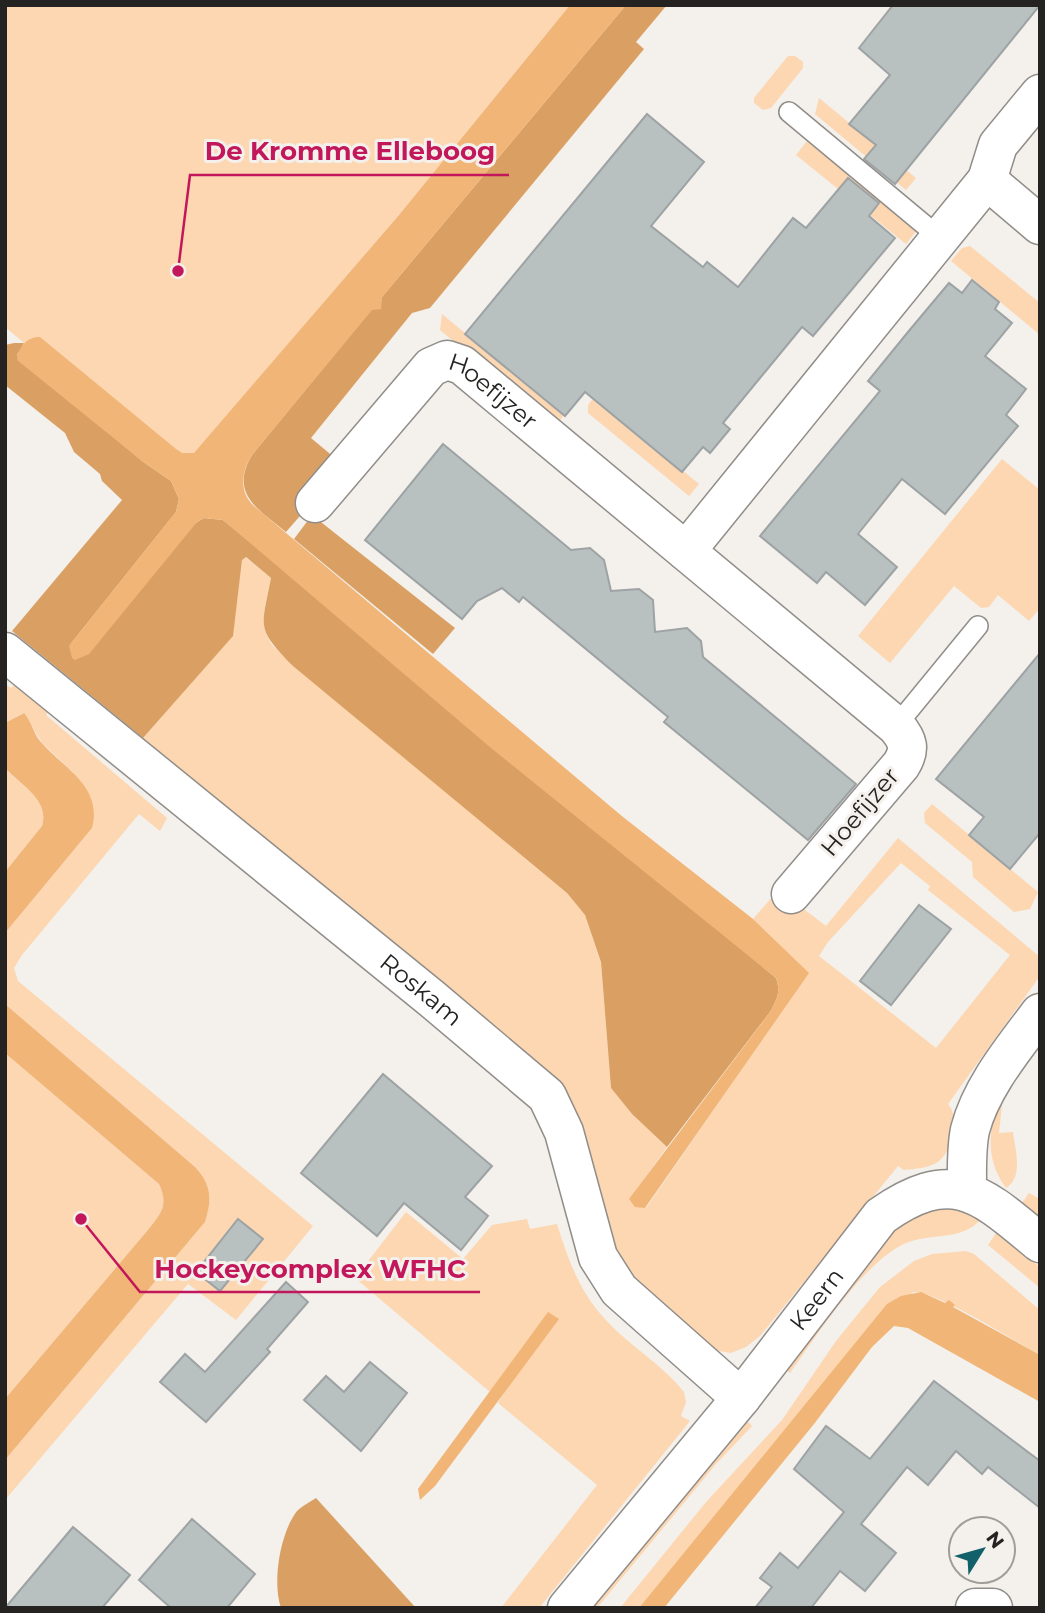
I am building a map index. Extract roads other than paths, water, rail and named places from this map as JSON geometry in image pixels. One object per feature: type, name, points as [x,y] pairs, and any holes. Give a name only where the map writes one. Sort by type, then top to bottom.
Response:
[{"type":"street","points":[[686,551],[987,180],[998,145],[1040,94]]},
{"type":"street","points":[[987,180],[1040,225]]},
{"type":"street","name":"Hoefijzer","points":[[315,503],[430,367],[447,360],[462,365],[896,726],[906,738],[908,753],[901,765],[791,894]]},
{"type":"street","name":"Roskam","points":[[5,652],[441,1006],[547,1096],[564,1132],[598,1257],[608,1275],[619,1290],[741,1398]]},
{"type":"street","points":[[1040,1013],[987,1088],[978,1108],[970,1131],[967,1190],[1000,1211],[1040,1243]]},
{"type":"street","name":"Keern","points":[[567,1608],[741,1398],[881,1216],[903,1200],[925,1193],[945,1188],[967,1190]]},
{"type":"street","points":[[975,1608],[993,1608]]},
{"type":"lane","points":[[789,112],[939,237]]},
{"type":"lane","points":[[896,726],[978,626]]},
{"type":"place","name":"De Kromme Elleboog","points":[[178,271]]},
{"type":"place","name":"Hockeycomplex WFHC","points":[[81,1219]]}]
